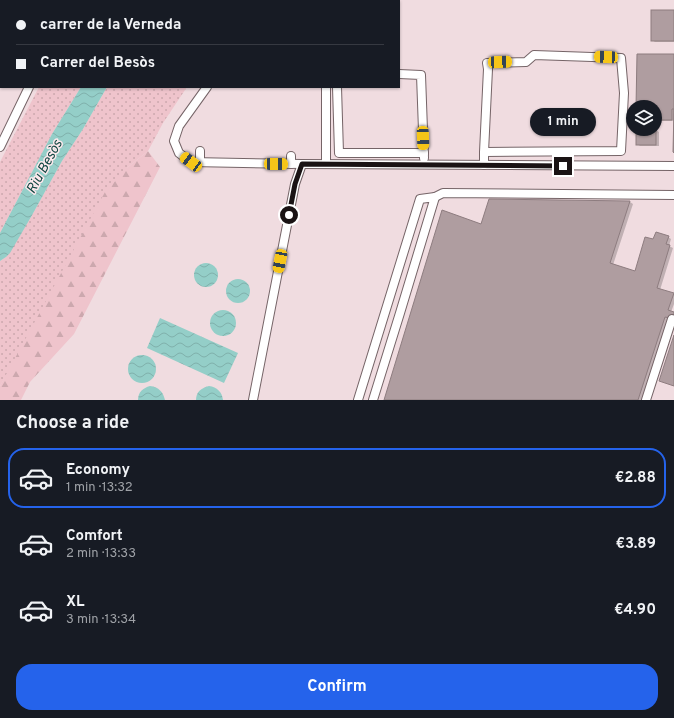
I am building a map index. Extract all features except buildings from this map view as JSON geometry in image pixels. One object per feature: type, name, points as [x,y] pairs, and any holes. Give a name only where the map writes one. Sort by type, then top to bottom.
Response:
[{"type":"street","points":[[484,152],[621,151],[624,93],[621,58],[534,55],[526,62],[487,63],[488,69],[484,152],[484,165]]},
{"type":"street","points":[[400,74],[421,75],[424,165]]},
{"type":"street","points":[[0,147],[29,88]]},
{"type":"street","points":[[206,88],[179,126],[174,141],[179,153],[191,162],[291,159],[302,164],[326,161],[384,165],[674,166]]},
{"type":"street","points":[[326,88],[326,161]]},
{"type":"street","points":[[337,88],[339,153],[424,154]]},
{"type":"street","points":[[200,151],[200,162]]},
{"type":"street","points":[[361,153],[361,164]]},
{"type":"street","points":[[383,154],[384,165]]},
{"type":"street","points":[[253,400],[295,184],[302,164]]},
{"type":"street","points":[[358,400],[420,199],[435,197],[443,194],[674,196]]},
{"type":"street","points":[[374,400],[435,197]]},
{"type":"street","points":[[646,400],[672,319]]},
{"type":"street","points":[[369,364],[383,368]]},
{"type":"green space","points":[[38,88],[80,88],[52,134],[0,233],[0,162]]},
{"type":"green space","points":[[106,88],[186,88],[163,123],[148,151],[128,167],[0,386],[0,261],[6,257],[31,217],[62,161],[83,129]]},
{"type":"green space","points":[[148,151],[160,167],[74,334],[30,382],[21,400],[0,400],[0,386],[105,192],[128,167]]},
{"type":"water","name":"Riu Besòs","points":[[80,88],[106,88],[83,129],[62,161],[10,253],[0,261],[0,233],[52,134]]},
{"type":"water","points":[[206,263],[215,266],[218,275],[215,284],[206,287],[197,284],[194,275],[197,266]]},
{"type":"water","points":[[238,279],[247,282],[250,291],[247,300],[238,303],[229,300],[226,291],[229,282]]},
{"type":"water","points":[[223,310],[232,314],[236,323],[232,332],[223,336],[214,332],[210,323],[214,314]]},
{"type":"water","points":[[160,318],[238,353],[224,383],[147,348]]},
{"type":"water","points":[[142,355],[152,359],[156,369],[152,379],[142,383],[132,379],[128,369],[132,359]]},
{"type":"water","points":[[150,386],[156,387],[160,390],[165,400],[138,400],[141,391]]},
{"type":"water","points":[[209,386],[219,390],[223,400],[196,400],[200,391]]},
{"type":"route","points":[[289,215],[295,184],[302,164],[563,166]]}]
